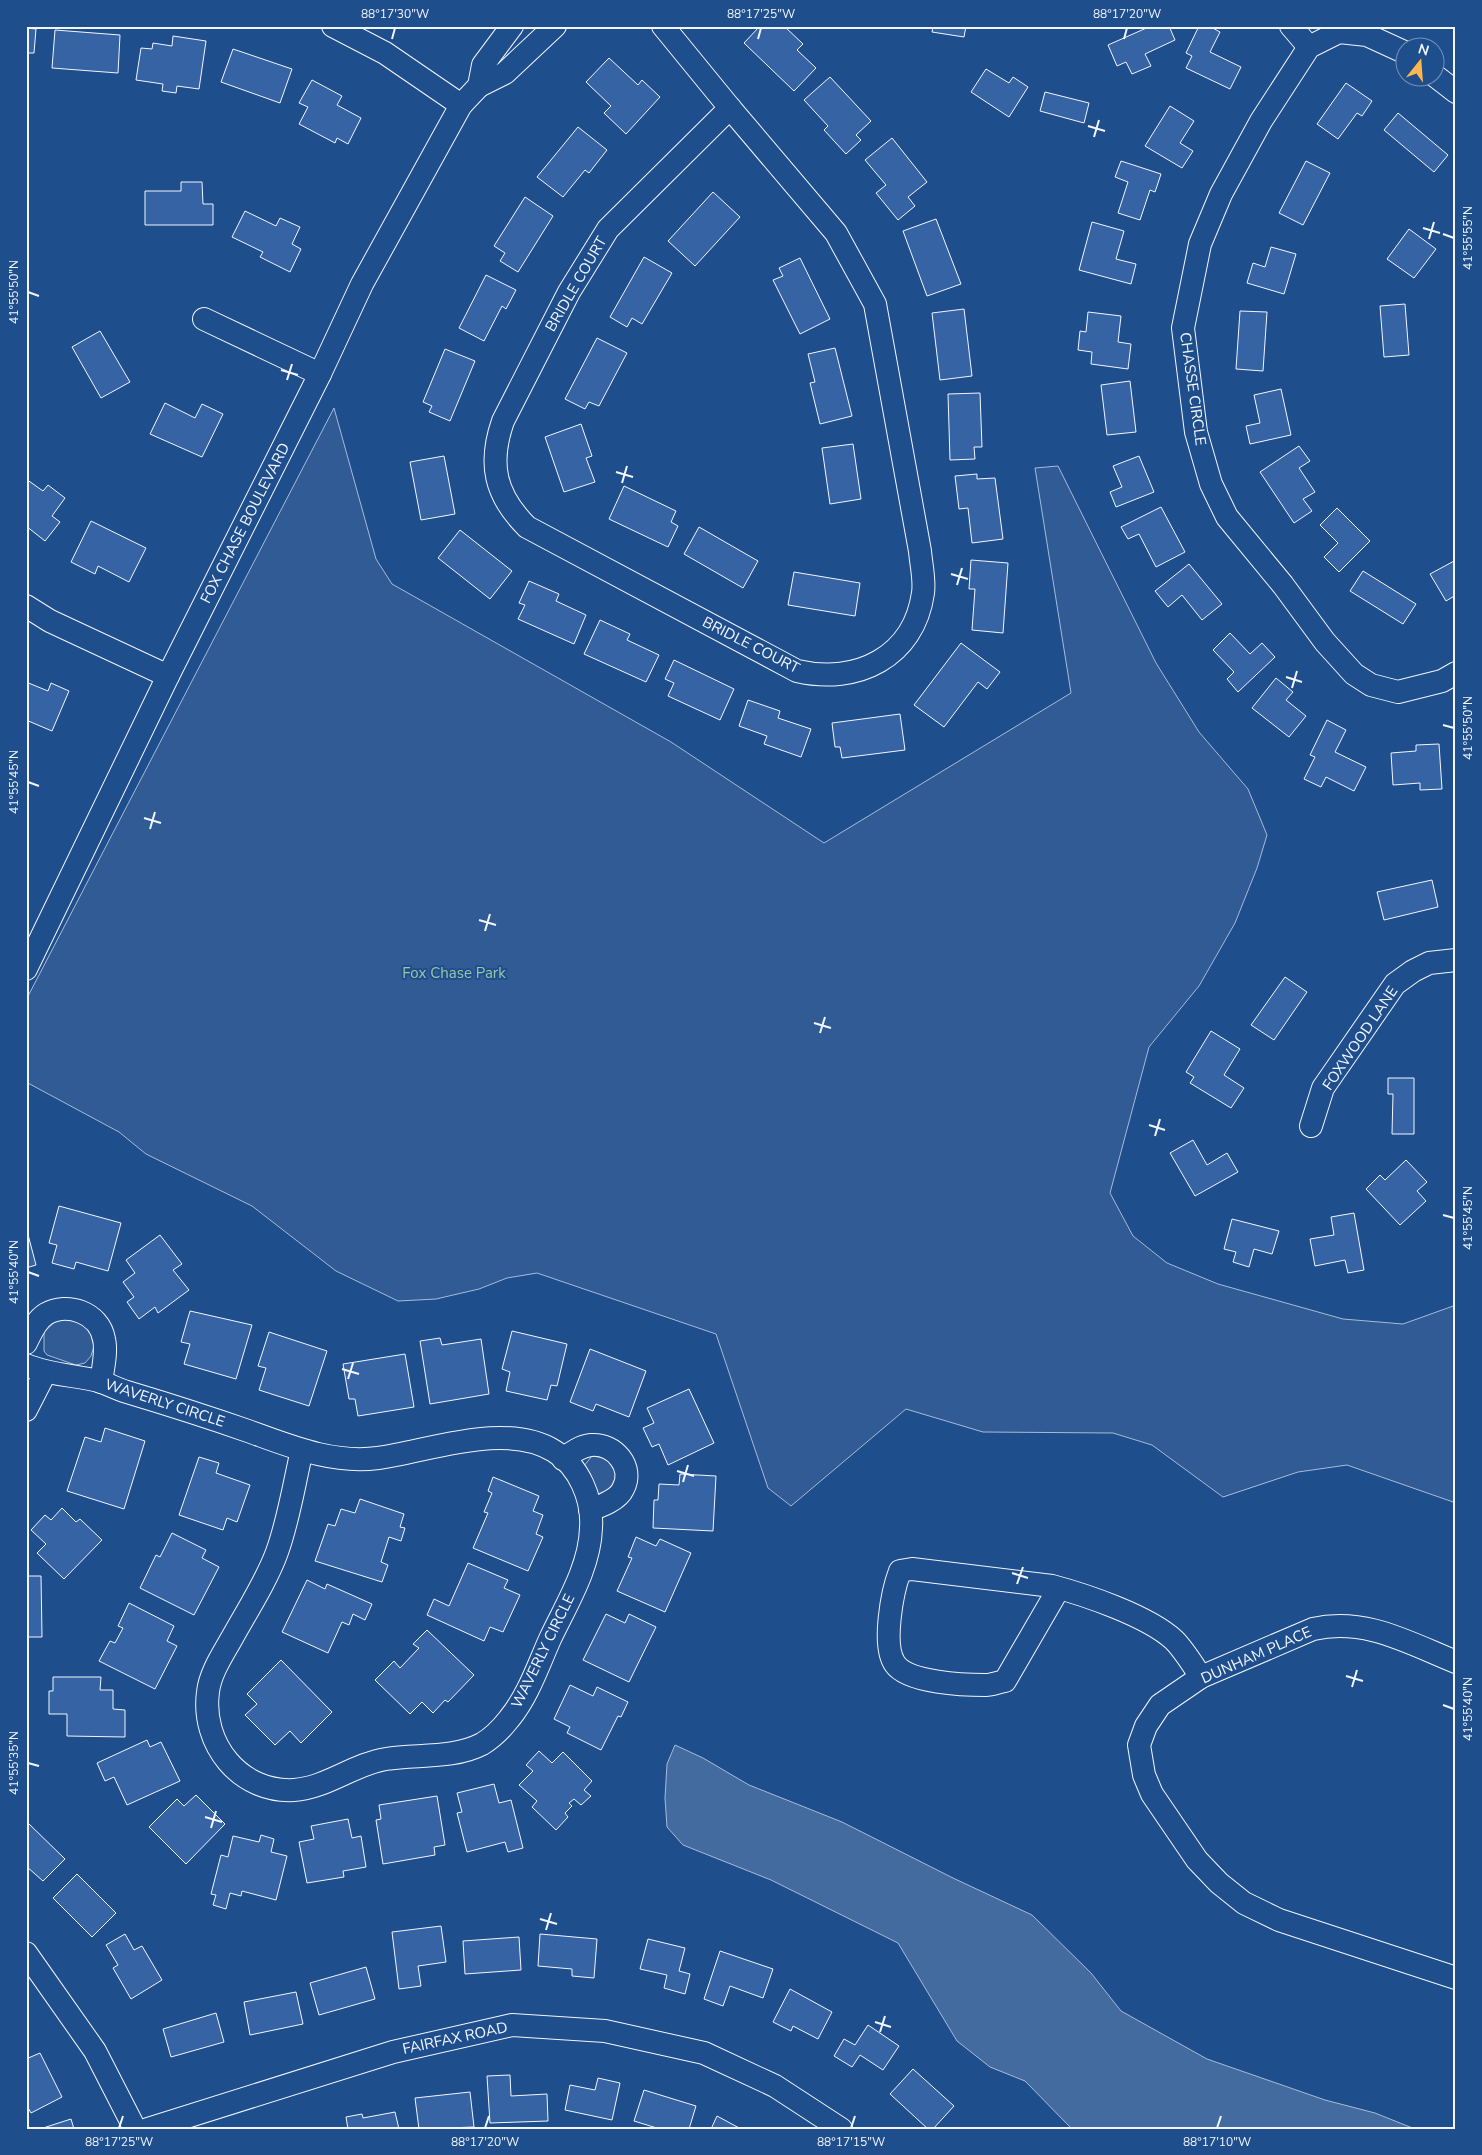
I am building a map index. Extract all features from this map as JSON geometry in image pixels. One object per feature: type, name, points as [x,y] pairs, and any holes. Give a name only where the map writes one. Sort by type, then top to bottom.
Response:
[{"type":"street","points":[[333,26],[385,54],[461,105]]},
{"type":"street","name":"FOX CHASE BOULEVARD","points":[[478,86],[484,65],[512,26]]},
{"type":"street","name":"FOX CHASE BOULEVARD","points":[[28,964],[168,676],[320,374],[362,284],[461,105],[478,86],[505,73],[555,26]]},
{"type":"street","name":"BRIDLE COURT","points":[[663,26],[836,233],[875,304],[920,551],[924,592],[918,617],[904,640],[886,657],[866,669],[840,676],[818,676],[797,671],[527,527],[512,512],[502,496],[496,475],[497,439],[503,421],[569,292],[608,229],[730,108]]},
{"type":"street","points":[[1291,26],[1309,47],[1339,32],[1367,35],[1394,47]]},
{"type":"street","name":"CHASSE CIRCLE","points":[[1309,47],[1261,121],[1221,194],[1200,244],[1183,328],[1196,432],[1211,484],[1227,517],[1283,585],[1325,642],[1354,674],[1371,685],[1398,692],[1442,681],[1456,673]]},
{"type":"street","points":[[1444,83],[1456,92]]},
{"type":"street","points":[[204,319],[320,374]]},
{"type":"street","points":[[26,606],[50,621],[168,676]]},
{"type":"street","name":"FOXWOOD LANE","points":[[1311,1126],[1323,1088],[1395,984],[1429,963],[1456,960]]},
{"type":"street","points":[[26,1343],[38,1321],[45,1314],[62,1308],[82,1311],[97,1322],[104,1338],[101,1382]]},
{"type":"street","points":[[26,1410],[35,1369]]},
{"type":"street","name":"WAVERLY CIRCLE","points":[[35,1369],[101,1382],[302,1450],[340,1460],[375,1459],[470,1441],[502,1438],[530,1442],[553,1450],[572,1467],[584,1488],[592,1527],[589,1549],[527,1692],[510,1718],[497,1732],[481,1744],[452,1753],[386,1759],[358,1766],[328,1780],[296,1790],[270,1788],[252,1780],[228,1764],[214,1743],[208,1717],[208,1690],[219,1660],[277,1553],[302,1450]]},
{"type":"street","points":[[563,1459],[576,1450],[591,1445],[611,1448],[623,1461],[626,1478],[623,1490],[607,1503],[590,1510]]},
{"type":"street","points":[[1059,1588],[1005,1681],[988,1685],[923,1679],[900,1670],[894,1663],[888,1649],[894,1591],[900,1571],[912,1569],[1059,1588],[1083,1594],[1158,1628],[1174,1640],[1201,1677]]},
{"type":"street","name":"DUNHAM PLACE","points":[[1456,1662],[1370,1628],[1332,1624],[1313,1629],[1201,1677],[1160,1705],[1146,1726],[1139,1745],[1144,1775],[1152,1794],[1197,1860],[1219,1883],[1244,1903],[1279,1920],[1456,1978]]},
{"type":"street","points":[[26,1953],[95,2051],[135,2129]]},
{"type":"street","name":"FAIRFAX ROAD","points":[[148,2129],[393,2052],[512,2025],[605,2031],[704,2053],[775,2086],[841,2129]]},
{"type":"shaded area","name":"Fox Chase Park","points":[[334,408],[376,559],[392,584],[671,742],[824,843],[1071,693],[1035,468],[1058,466],[1156,663],[1199,732],[1248,789],[1267,835],[1257,868],[1235,923],[1199,986],[1149,1047],[1110,1193],[1133,1236],[1167,1263],[1218,1284],[1343,1319],[1403,1324],[1456,1305],[1456,1503],[1347,1465],[1298,1472],[1223,1497],[1152,1445],[1113,1433],[983,1432],[906,1409],[791,1506],[768,1488],[716,1334],[537,1273],[507,1278],[479,1289],[436,1299],[398,1301],[336,1271],[252,1206],[146,1154],[119,1132],[26,1082],[26,1000]]},
{"type":"shaded area","points":[[58,1319],[78,1320],[90,1331],[94,1346],[91,1356],[85,1363],[76,1365],[47,1355],[44,1351],[44,1332]]},
{"type":"shaded area","points":[[592,1456],[605,1458],[615,1468],[616,1476],[610,1490],[598,1495],[583,1467]]},
{"type":"shaded area","points":[[675,1745],[703,1758],[749,1785],[842,1822],[1032,1915],[1091,1973],[1121,2011],[1207,2059],[1325,2100],[1375,2113],[1415,2129],[1072,2129],[1025,2081],[990,2067],[957,2041],[898,1943],[771,1880],[683,1845],[667,1827],[665,1798],[667,1764]]},
{"type":"building","points":[[760,26],[784,26],[803,44],[797,50],[816,68],[794,91],[744,43]]},
{"type":"building","points":[[933,26],[966,26],[964,37],[932,32]]},
{"type":"building","points":[[1151,26],[1169,26],[1175,40],[1145,54],[1151,66],[1132,74],[1126,62],[1117,66],[1108,45]]},
{"type":"building","points":[[1199,26],[1209,26],[1220,32],[1210,52],[1241,67],[1230,89],[1186,68],[1192,56],[1186,53]]},
{"type":"building","points":[[26,28],[36,29],[34,53],[28,53],[26,74]]},
{"type":"building","points":[[55,30],[120,35],[118,73],[52,68]]},
{"type":"building","points":[[173,36],[206,41],[199,89],[177,86],[176,93],[162,91],[163,84],[136,80],[141,48],[152,49],[153,43],[172,46]]},
{"type":"building","points":[[233,49],[292,69],[280,103],[221,82]]},
{"type":"building","points":[[609,58],[638,85],[642,80],[660,97],[626,134],[604,113],[611,106],[586,82]]},
{"type":"building","points":[[986,69],[1009,83],[1013,77],[1028,87],[1009,117],[971,92]]},
{"type":"building","points":[[830,77],[871,121],[856,135],[861,140],[846,154],[824,130],[828,126],[804,100]]},
{"type":"building","points":[[312,80],[342,96],[337,105],[361,118],[348,144],[337,138],[335,143],[299,124],[308,107],[299,103]]},
{"type":"building","points":[[1346,83],[1372,101],[1362,116],[1357,113],[1338,139],[1317,124]]},
{"type":"building","points":[[1045,92],[1089,103],[1084,123],[1040,111]]},
{"type":"building","points":[[1170,106],[1194,121],[1180,143],[1193,151],[1182,168],[1145,146]]},
{"type":"building","points":[[1398,113],[1448,155],[1434,172],[1384,130]]},
{"type":"building","points":[[578,127],[607,150],[589,173],[585,170],[563,197],[537,177]]},
{"type":"building","points":[[892,138],[927,182],[908,197],[915,206],[898,220],[876,193],[886,185],[865,160]]},
{"type":"building","points":[[1121,161],[1161,174],[1155,192],[1150,190],[1140,220],[1118,213],[1128,182],[1115,177]]},
{"type":"building","points":[[1306,161],[1330,173],[1303,225],[1279,213]]},
{"type":"building","points":[[181,182],[202,182],[203,204],[213,204],[213,225],[145,225],[145,191],[181,191]]},
{"type":"building","points":[[713,192],[740,217],[695,266],[668,241]]},
{"type":"building","points":[[525,197],[553,216],[518,272],[500,261],[505,253],[494,246]]},
{"type":"building","points":[[245,211],[276,226],[280,218],[300,227],[292,244],[301,249],[290,272],[260,257],[263,252],[232,237]]},
{"type":"building","points":[[936,219],[961,284],[927,296],[903,231]]},
{"type":"building","points":[[1092,222],[1124,231],[1116,259],[1136,264],[1131,284],[1079,270]]},
{"type":"building","points":[[1409,229],[1436,249],[1414,278],[1387,259]]},
{"type":"building","points":[[1271,247],[1296,254],[1284,294],[1247,283],[1253,263],[1265,267]]},
{"type":"building","points":[[644,257],[672,273],[642,324],[632,318],[627,327],[610,317]]},
{"type":"building","points":[[800,258],[830,319],[800,334],[773,280],[783,276],[779,268]]},
{"type":"building","points":[[486,275],[516,290],[506,309],[502,306],[484,341],[459,328]]},
{"type":"building","points":[[1405,304],[1409,355],[1384,357],[1380,306]]},
{"type":"building","points":[[964,309],[972,376],[940,380],[932,313]]},
{"type":"building","points":[[1240,311],[1267,312],[1263,371],[1236,369]]},
{"type":"building","points":[[1088,312],[1121,316],[1118,342],[1131,344],[1128,369],[1091,364],[1092,352],[1078,350],[1080,331],[1086,332]]},
{"type":"building","points":[[100,331],[130,382],[101,398],[72,347]]},
{"type":"building","points":[[597,338],[627,353],[599,406],[589,402],[585,409],[565,399]]},
{"type":"building","points":[[835,348],[852,416],[820,424],[810,383],[815,382],[808,354]]},
{"type":"building","points":[[445,349],[475,361],[450,421],[429,412],[432,406],[423,402]]},
{"type":"building","points":[[1130,381],[1136,432],[1107,435],[1101,385]]},
{"type":"building","points":[[1281,389],[1291,435],[1250,444],[1246,426],[1260,423],[1254,395]]},
{"type":"building","points":[[980,393],[982,447],[974,447],[975,459],[950,460],[948,394]]},
{"type":"building","points":[[165,403],[195,418],[202,404],[223,414],[202,457],[150,434]]},
{"type":"building","points":[[581,424],[592,456],[586,458],[595,482],[564,492],[545,437]]},
{"type":"building","points":[[853,444],[861,499],[830,504],[822,448]]},
{"type":"building","points":[[1299,446],[1310,461],[1299,468],[1315,492],[1303,499],[1312,511],[1294,523],[1260,472]]},
{"type":"building","points":[[444,456],[455,514],[421,520],[410,462]]},
{"type":"building","points":[[1139,456],[1154,492],[1116,507],[1110,492],[1122,487],[1113,466]]},
{"type":"building","points":[[977,474],[977,479],[995,478],[1003,539],[972,543],[968,508],[959,509],[955,476]]},
{"type":"building","points":[[26,479],[43,491],[48,485],[65,498],[52,516],[60,522],[45,541],[26,526]]},
{"type":"building","points":[[624,486],[676,511],[671,522],[678,526],[668,547],[609,519]]},
{"type":"building","points":[[1161,507],[1185,552],[1156,567],[1139,534],[1128,539],[1121,527]]},
{"type":"building","points":[[1337,508],[1370,541],[1339,572],[1324,557],[1338,543],[1320,525]]},
{"type":"building","points":[[91,521],[146,548],[129,582],[98,566],[95,574],[71,562]]},
{"type":"building","points":[[699,527],[758,561],[743,588],[684,554]]},
{"type":"building","points":[[460,530],[512,571],[490,599],[438,558]]},
{"type":"building","points":[[971,560],[1008,563],[1003,633],[972,630],[975,589],[969,589]]},
{"type":"building","points":[[1456,560],[1456,595],[1446,601],[1430,574]]},
{"type":"building","points":[[1189,564],[1222,604],[1202,620],[1182,595],[1168,607],[1155,591]]},
{"type":"building","points":[[1363,571],[1416,604],[1403,624],[1350,591]]},
{"type":"building","points":[[794,572],[860,583],[855,616],[788,605]]},
{"type":"building","points":[[529,581],[559,594],[556,601],[586,615],[574,644],[518,619],[525,605],[519,603]]},
{"type":"building","points":[[600,620],[630,634],[627,640],[659,655],[646,682],[584,654]]},
{"type":"building","points":[[1230,633],[1250,654],[1262,643],[1275,657],[1238,692],[1227,679],[1234,672],[1213,650]]},
{"type":"building","points":[[961,643],[1000,672],[987,689],[978,682],[944,727],[914,705]]},
{"type":"building","points":[[674,660],[734,689],[720,720],[668,696],[674,683],[665,679]]},
{"type":"building","points":[[1276,678],[1293,692],[1286,700],[1306,716],[1289,737],[1252,708]]},
{"type":"building","points":[[26,682],[48,691],[51,683],[69,691],[52,731],[26,720]]},
{"type":"building","points":[[748,700],[780,711],[778,718],[811,729],[801,757],[764,744],[767,736],[739,726]]},
{"type":"building","points":[[900,714],[905,750],[842,758],[840,747],[835,747],[832,723]]},
{"type":"building","points":[[1327,720],[1346,730],[1335,752],[1366,767],[1354,791],[1326,777],[1321,787],[1304,779],[1315,757],[1310,755]]},
{"type":"building","points":[[1439,744],[1442,789],[1420,790],[1420,783],[1393,785],[1391,753],[1416,751],[1416,745]]},
{"type":"building","points":[[1432,880],[1438,907],[1384,920],[1377,892]]},
{"type":"building","points":[[1285,977],[1307,992],[1274,1040],[1251,1025]]},
{"type":"building","points":[[1211,1031],[1240,1049],[1224,1075],[1244,1088],[1231,1108],[1190,1083],[1194,1077],[1186,1072]]},
{"type":"building","points":[[1388,1078],[1414,1078],[1414,1134],[1392,1134],[1393,1094],[1388,1094]]},
{"type":"building","points":[[1193,1140],[1207,1165],[1227,1153],[1238,1172],[1195,1196],[1170,1153]]},
{"type":"building","points":[[1406,1160],[1427,1182],[1417,1191],[1426,1201],[1400,1225],[1366,1189],[1380,1175],[1385,1180]]},
{"type":"building","points":[[59,1206],[121,1223],[108,1271],[76,1262],[74,1269],[52,1263],[57,1245],[49,1243]]},
{"type":"building","points":[[1354,1213],[1364,1270],[1348,1273],[1345,1260],[1315,1266],[1310,1239],[1334,1235],[1331,1217]]},
{"type":"building","points":[[1232,1219],[1279,1231],[1272,1254],[1254,1249],[1249,1267],[1233,1262],[1236,1252],[1224,1249]]},
{"type":"building","points":[[26,1227],[36,1265],[26,1268]]},
{"type":"building","points":[[160,1235],[182,1264],[173,1270],[189,1290],[158,1313],[155,1307],[139,1319],[127,1302],[134,1297],[123,1282],[135,1273],[126,1260]]},
{"type":"building","points":[[190,1311],[252,1325],[236,1379],[184,1364],[190,1344],[181,1342]]},
{"type":"building","points":[[512,1331],[567,1344],[557,1386],[551,1385],[547,1400],[506,1391],[510,1372],[502,1369]]},
{"type":"building","points":[[269,1332],[327,1351],[309,1406],[259,1390],[266,1368],[258,1366]]},
{"type":"building","points":[[440,1338],[442,1345],[481,1339],[489,1394],[430,1404],[420,1341]]},
{"type":"building","points":[[590,1349],[646,1371],[629,1417],[596,1404],[593,1411],[570,1402]]},
{"type":"building","points":[[405,1354],[414,1407],[358,1416],[355,1399],[349,1399],[343,1364]]},
{"type":"building","points":[[689,1389],[714,1443],[668,1465],[659,1444],[652,1447],[643,1428],[654,1423],[647,1408]]},
{"type":"building","points":[[105,1428],[145,1441],[124,1509],[67,1491],[85,1437],[101,1442]]},
{"type":"building","points":[[199,1457],[219,1463],[216,1473],[250,1485],[237,1522],[227,1518],[223,1530],[179,1515]]},
{"type":"building","points":[[680,1474],[716,1476],[713,1531],[653,1528],[654,1500],[658,1500],[659,1484],[679,1485]]},
{"type":"building","points":[[493,1477],[539,1496],[533,1511],[543,1515],[536,1534],[543,1537],[528,1571],[473,1548],[488,1513],[484,1512],[492,1493],[488,1491]]},
{"type":"building","points":[[360,1499],[404,1514],[400,1527],[405,1528],[401,1541],[389,1537],[381,1562],[388,1565],[382,1582],[315,1561],[328,1524],[335,1526],[341,1509],[355,1513]]},
{"type":"building","points":[[62,1508],[76,1522],[80,1519],[102,1540],[64,1579],[37,1553],[46,1544],[31,1530],[45,1515],[51,1520]]},
{"type":"building","points":[[172,1533],[206,1550],[202,1558],[219,1567],[194,1615],[140,1588],[156,1555],[160,1557]]},
{"type":"building","points":[[636,1537],[656,1546],[660,1539],[691,1553],[665,1612],[617,1591],[632,1558],[628,1557]]},
{"type":"building","points":[[468,1563],[508,1580],[504,1588],[520,1595],[503,1632],[490,1627],[484,1641],[427,1615],[434,1599],[449,1606]]},
{"type":"building","points":[[26,1576],[41,1576],[42,1637],[26,1637]]},
{"type":"building","points":[[307,1580],[325,1589],[327,1584],[372,1604],[365,1620],[353,1614],[349,1625],[342,1622],[328,1653],[282,1632]]},
{"type":"building","points":[[129,1603],[174,1626],[167,1641],[177,1646],[155,1689],[99,1661],[110,1641],[115,1643],[123,1628],[118,1626]]},
{"type":"building","points":[[606,1614],[625,1623],[629,1614],[656,1627],[629,1682],[583,1660]]},
{"type":"building","points":[[427,1630],[474,1675],[448,1702],[445,1700],[433,1713],[422,1702],[410,1714],[375,1680],[394,1661],[400,1668],[419,1648],[413,1644]]},
{"type":"building","points":[[281,1660],[332,1712],[301,1743],[290,1731],[275,1745],[245,1715],[257,1704],[247,1694]]},
{"type":"building","points":[[53,1677],[101,1677],[100,1690],[113,1690],[113,1709],[125,1710],[125,1737],[67,1736],[67,1714],[49,1714],[49,1691],[53,1691]]},
{"type":"building","points":[[570,1685],[593,1696],[597,1687],[628,1702],[621,1717],[618,1716],[601,1750],[567,1733],[570,1727],[554,1719]]},
{"type":"building","points":[[147,1740],[150,1747],[161,1742],[180,1781],[127,1805],[114,1777],[105,1781],[97,1763]]},
{"type":"building","points":[[539,1751],[552,1763],[563,1752],[592,1781],[584,1790],[591,1796],[581,1805],[574,1799],[569,1803],[572,1806],[565,1813],[568,1817],[556,1830],[532,1807],[537,1801],[519,1785],[533,1771],[526,1765]]},
{"type":"building","points":[[494,1784],[499,1803],[511,1800],[523,1848],[508,1852],[505,1842],[467,1852],[457,1813],[462,1812],[457,1793]]},
{"type":"building","points":[[196,1795],[225,1824],[186,1864],[149,1827],[177,1799],[184,1806]]},
{"type":"building","points":[[437,1796],[445,1845],[434,1847],[435,1855],[383,1864],[376,1820],[381,1819],[379,1805]]},
{"type":"building","points":[[348,1819],[352,1838],[361,1836],[366,1867],[343,1871],[344,1877],[307,1883],[299,1842],[314,1839],[311,1826]]},
{"type":"building","points":[[26,1821],[65,1859],[43,1881],[26,1866]]},
{"type":"building","points":[[261,1835],[274,1839],[271,1852],[287,1856],[276,1900],[242,1891],[241,1896],[230,1893],[226,1909],[213,1905],[216,1895],[211,1894],[221,1855],[228,1857],[233,1836],[259,1842]]},
{"type":"building","points":[[77,1874],[116,1913],[92,1937],[53,1898]]},
{"type":"building","points":[[441,1926],[446,1962],[418,1966],[421,1986],[399,1989],[392,1932]]},
{"type":"building","points":[[125,1934],[134,1950],[142,1946],[162,1980],[131,1999],[113,1968],[118,1965],[106,1945]]},
{"type":"building","points":[[540,1934],[597,1939],[594,1978],[572,1976],[572,1969],[538,1966]]},
{"type":"building","points":[[519,1937],[521,1970],[465,1974],[463,1941]]},
{"type":"building","points":[[648,1939],[685,1948],[679,1971],[690,1974],[685,1994],[664,1988],[667,1975],[640,1969]]},
{"type":"building","points":[[720,1951],[773,1969],[763,1998],[730,1986],[723,2006],[704,1999]]},
{"type":"building","points":[[366,1967],[375,1999],[319,2015],[310,1983]]},
{"type":"building","points":[[790,1989],[832,2012],[818,2039],[793,2026],[791,2031],[773,2022]]},
{"type":"building","points":[[296,1992],[303,2024],[250,2035],[244,2002]]},
{"type":"building","points":[[216,2013],[224,2042],[171,2057],[163,2029]]},
{"type":"building","points":[[868,2025],[899,2046],[883,2070],[860,2055],[852,2067],[834,2056],[844,2039],[855,2045]]},
{"type":"building","points":[[40,2053],[62,2097],[31,2113],[26,2104],[26,2059]]},
{"type":"building","points":[[913,2069],[954,2106],[933,2129],[928,2129],[890,2094]]},
{"type":"building","points":[[510,2075],[511,2096],[547,2094],[548,2121],[490,2123],[487,2076]]},
{"type":"building","points":[[598,2078],[620,2083],[612,2120],[565,2110],[570,2085],[595,2090]]},
{"type":"building","points":[[644,2090],[696,2106],[689,2129],[660,2129],[634,2121]]},
{"type":"building","points":[[470,2092],[474,2127],[419,2129],[415,2098]]},
{"type":"building","points":[[395,2112],[399,2129],[348,2129],[346,2117],[362,2114],[363,2118]]},
{"type":"building","points":[[717,2116],[741,2129],[711,2129]]},
{"type":"building","points":[[71,2119],[74,2129],[40,2129]]}]
